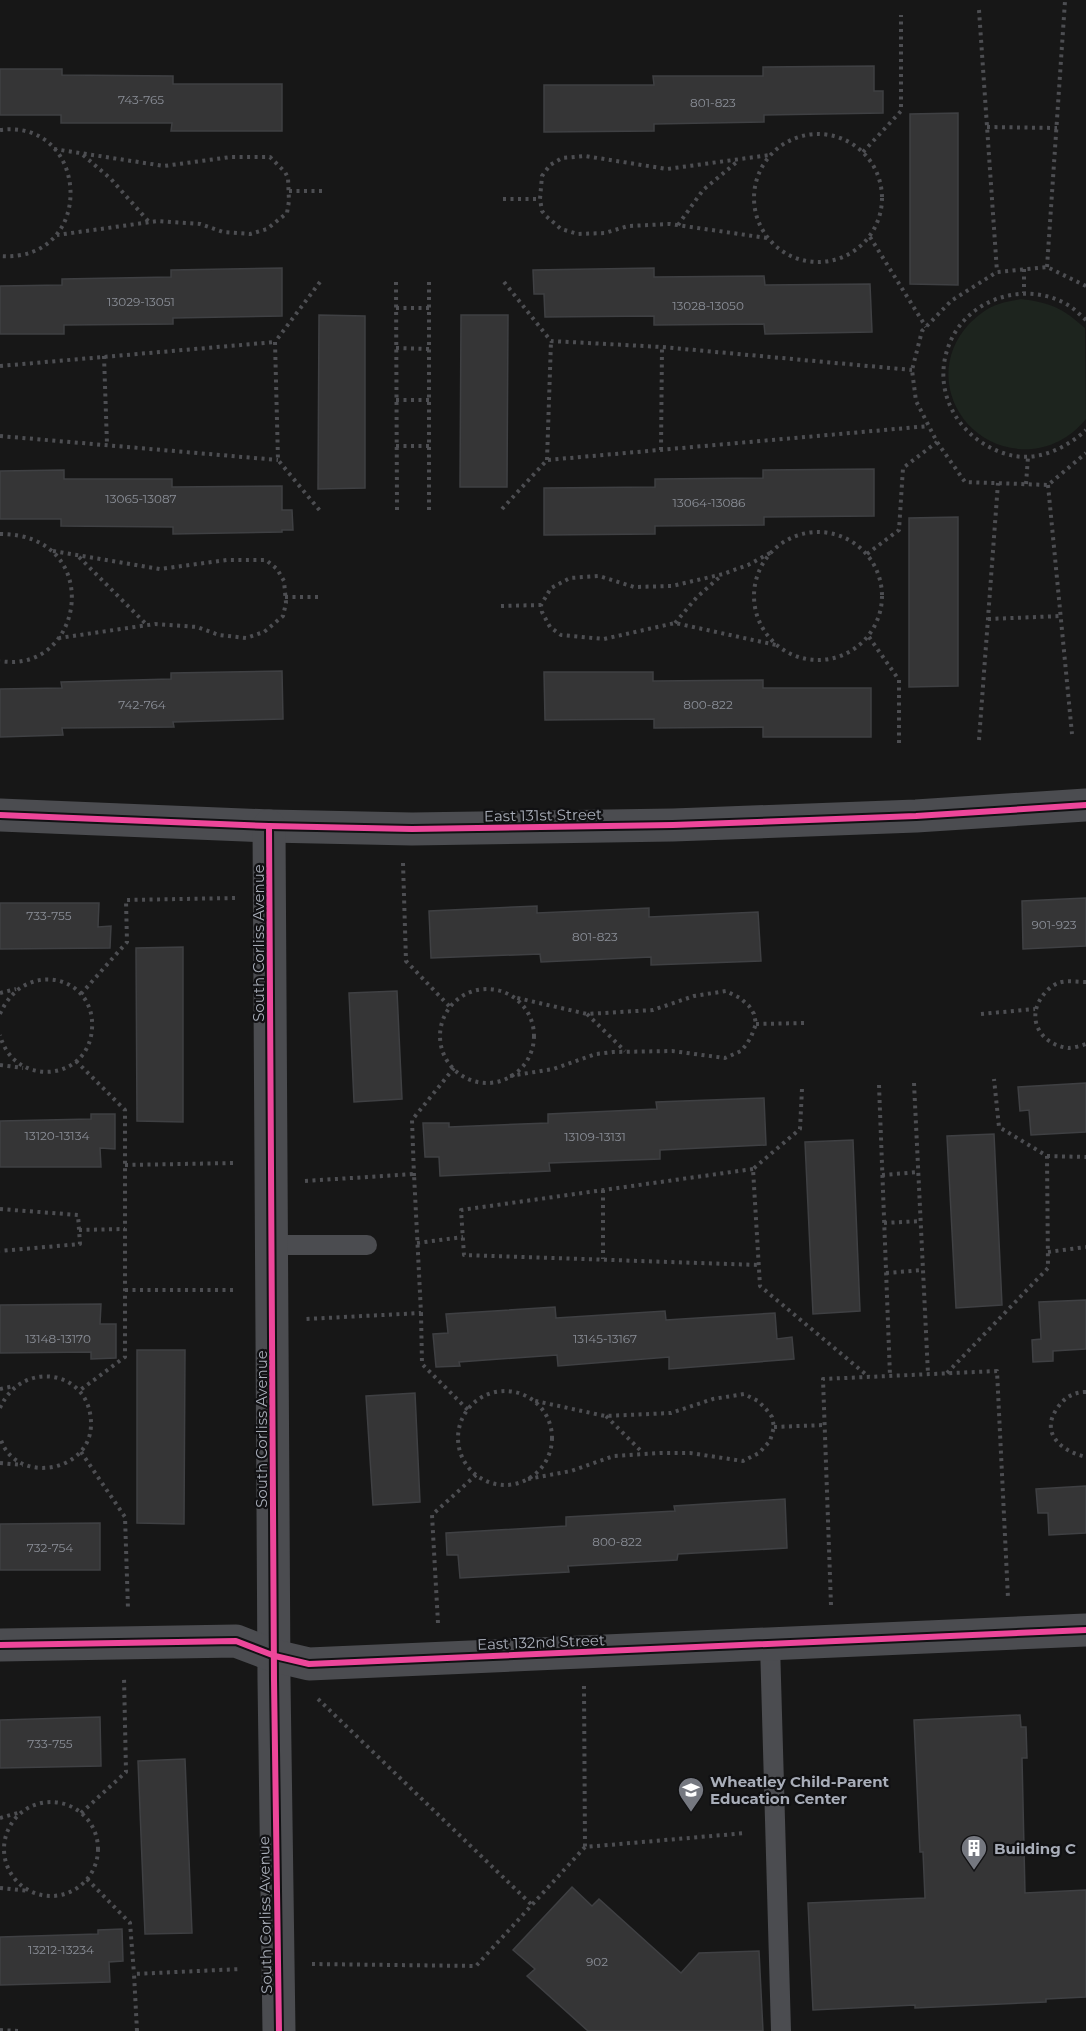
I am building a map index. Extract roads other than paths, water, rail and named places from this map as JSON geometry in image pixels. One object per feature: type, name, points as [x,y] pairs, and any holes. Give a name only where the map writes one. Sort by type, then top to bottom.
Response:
[{"type":"street","name":"East 131st Street","points":[[0,815],[269,826],[412,828],[673,825],[916,816],[1086,805]]},
{"type":"street","name":"South Corliss Avenue","points":[[269,826],[274,1656],[279,2031]]},
{"type":"street","name":"East 132nd Street","points":[[0,1645],[236,1641],[274,1656],[309,1664],[1086,1630]]},
{"type":"lane","points":[[272,1245],[367,1245]]},
{"type":"lane","points":[[771,1644],[781,2031]]},
{"type":"place","name":"Wheatley Child-Parent Education Center","points":[[691,1813]]},
{"type":"place","name":"Building C","points":[[974,1871]]}]
